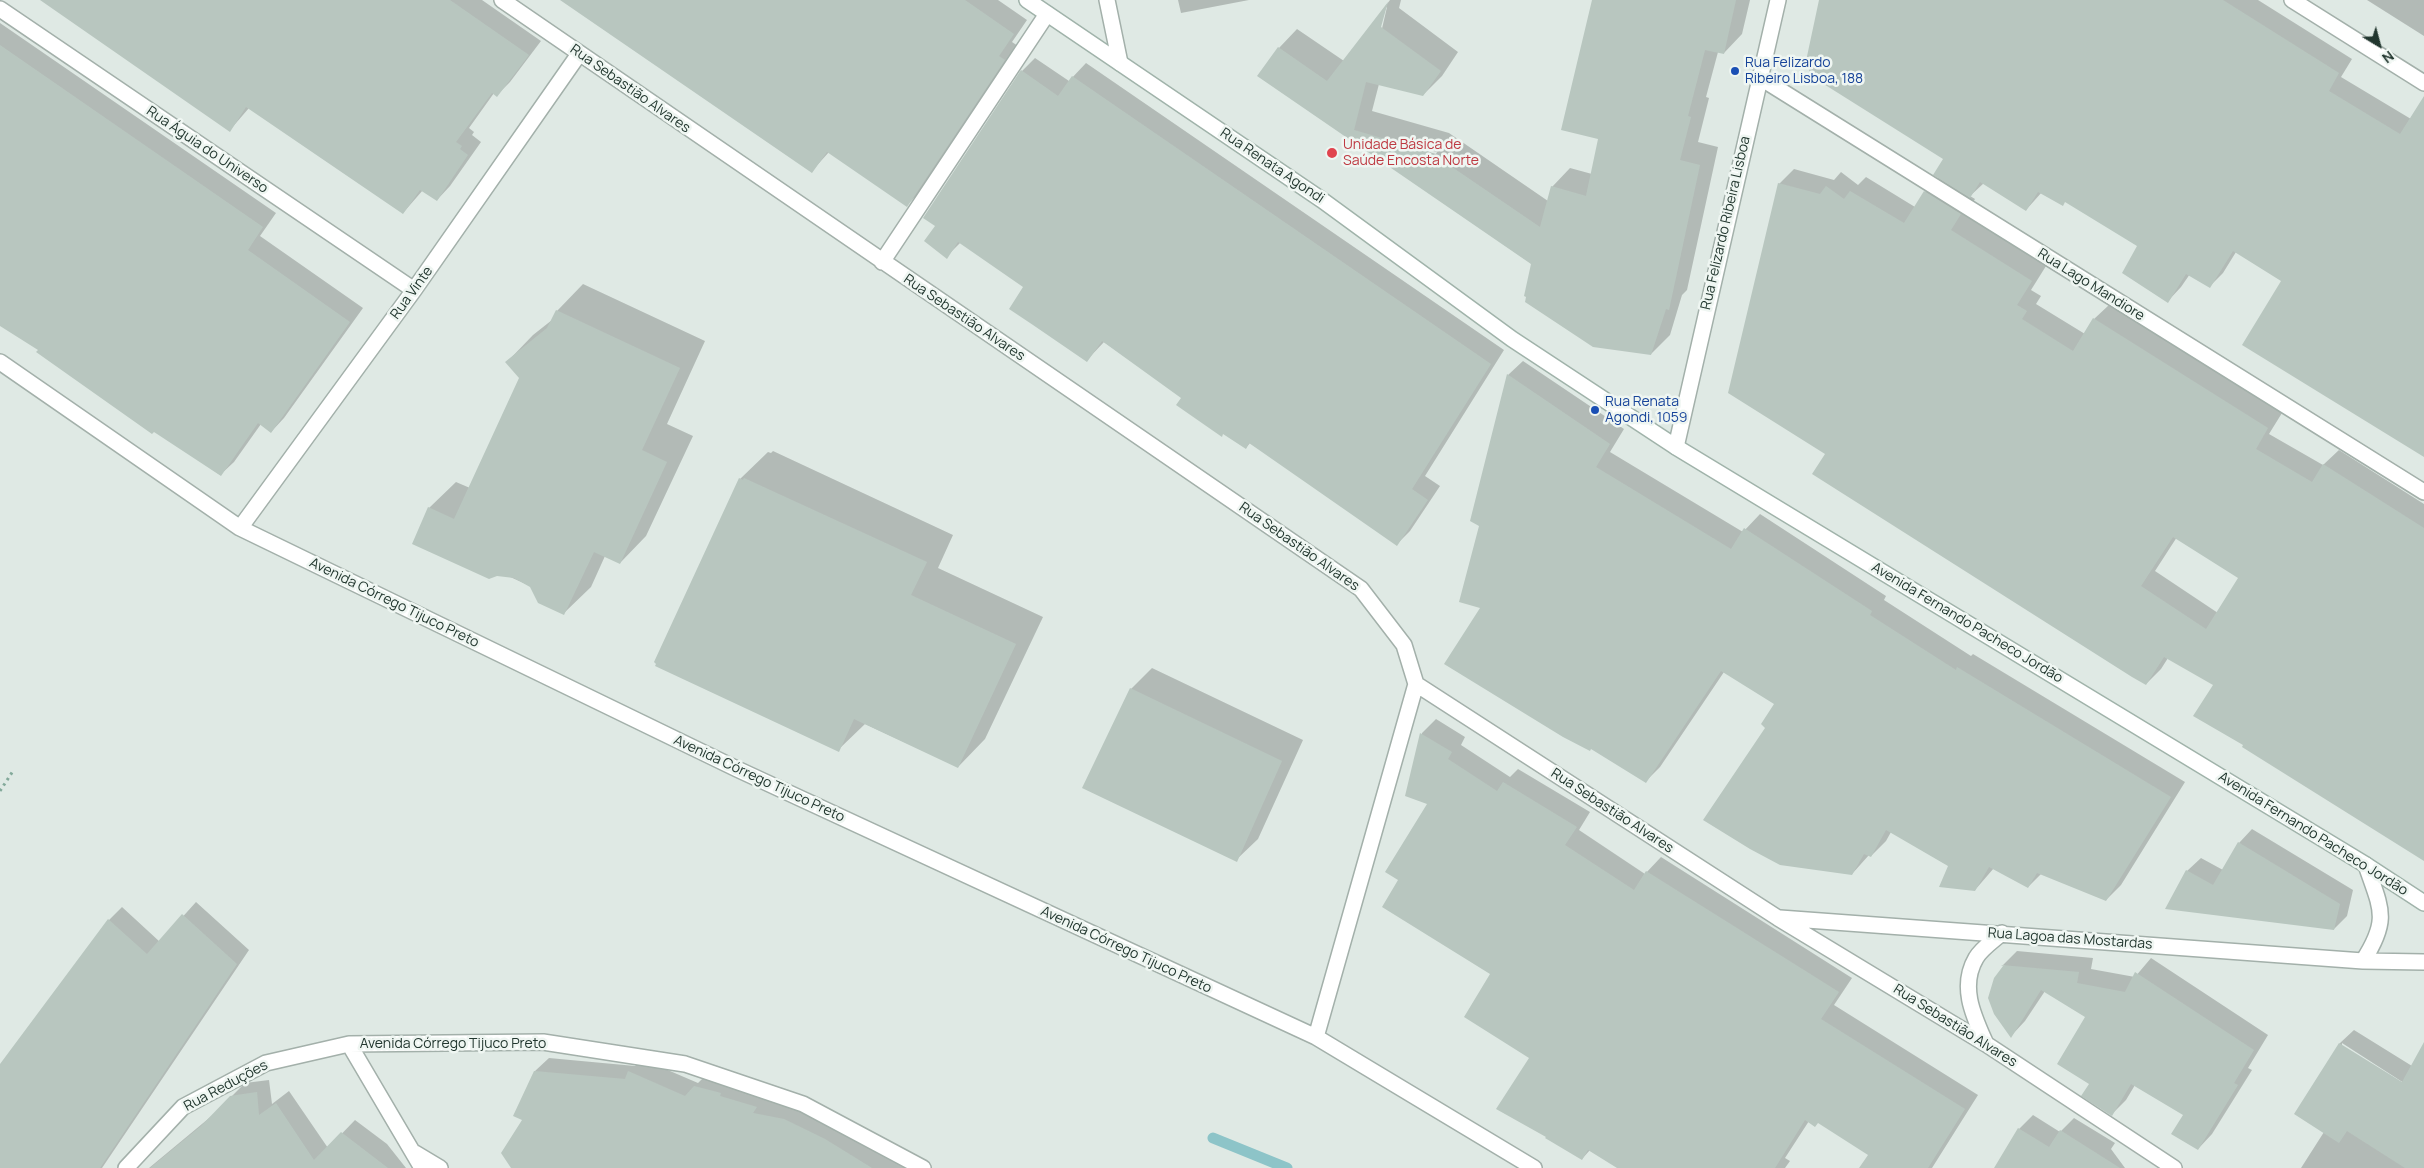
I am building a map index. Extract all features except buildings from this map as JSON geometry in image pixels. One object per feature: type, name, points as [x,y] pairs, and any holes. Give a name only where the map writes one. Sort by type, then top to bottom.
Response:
[{"type":"street","name":"Rua Sebastião Alvares","points":[[502,0],[1361,589],[1404,646],[1416,684],[1778,918],[1986,1044],[2174,1168]]},
{"type":"street","name":"Rua Renata Agondi","points":[[1027,0],[1322,200],[1512,339]]},
{"type":"street","points":[[1107,0],[1120,63]]},
{"type":"street","name":"Rua Felizardo Ribeira Lisboa","points":[[1676,447],[1778,0]]},
{"type":"street","points":[[2292,0],[2424,83]]},
{"type":"street","name":"Rua Águia do Universo","points":[[0,9],[414,290]]},
{"type":"street","points":[[882,262],[1048,14]]},
{"type":"street","name":"Rua Vinte","points":[[240,528],[414,290],[580,54]]},
{"type":"street","name":"Rua Lago Mandiore","points":[[1759,77],[2424,492]]},
{"type":"street","name":"Avenida Fernando Pacheco Jordão","points":[[1512,339],[1676,447],[2366,865],[2424,903]]},
{"type":"street","name":"Avenida Córrego Tijuco Preto","points":[[0,362],[240,528],[737,769],[1316,1037],[1534,1168]]},
{"type":"street","points":[[1316,1037],[1416,684]]},
{"type":"street","points":[[2363,961],[2377,940],[2381,920],[2379,903],[2366,865]]},
{"type":"street","name":"Rua Lagoa das Mostardas","points":[[1778,918],[2363,961],[2424,962]]},
{"type":"street","points":[[1986,1044],[1970,1009],[1968,984],[1976,957],[2002,933]]},
{"type":"street","name":"Avenida Córrego Tijuco Preto","points":[[349,1044],[543,1042],[685,1064],[803,1104],[923,1168]]},
{"type":"street","points":[[349,1044],[422,1168]]},
{"type":"street","name":"Rua Reduções","points":[[126,1168],[183,1107],[266,1063],[349,1044]]},
{"type":"street","points":[[411,1150],[440,1168]]},
{"type":"path","points":[[0,791],[13,771]]},
{"type":"waterway","points":[[1213,1138],[1287,1168]]},
{"type":"place","name":"Rua Felizardo Ribeiro Lisboa, 188","points":[[1735,71]]},
{"type":"place","name":"Unidade Básica de Saúde Encosta Norte","points":[[1332,153]]},
{"type":"place","name":"Rua Renata Agondi, 1059","points":[[1595,410]]}]
